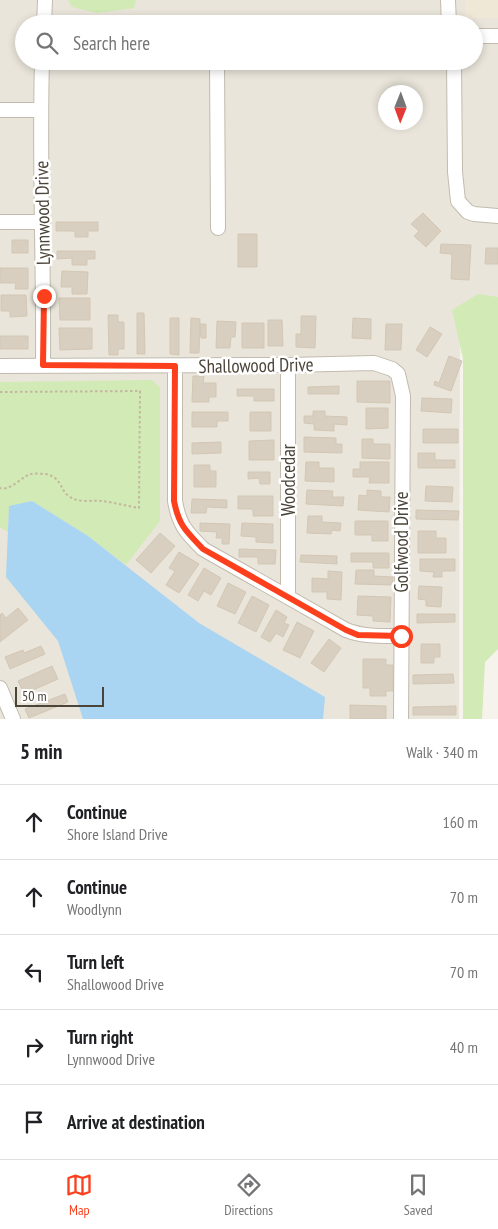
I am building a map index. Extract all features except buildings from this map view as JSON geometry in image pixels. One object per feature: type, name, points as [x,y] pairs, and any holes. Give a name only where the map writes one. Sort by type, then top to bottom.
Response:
[{"type":"street","points":[[44,15],[45,0]]},
{"type":"street","points":[[448,0],[449,15]]},
{"type":"street","points":[[483,36],[498,36]]},
{"type":"street","name":"Lynnwood Drive","points":[[42,70],[40,110],[43,222],[43,365]]},
{"type":"street","points":[[217,70],[218,228]]},
{"type":"street","points":[[454,70],[455,172],[458,201],[468,212],[498,216]]},
{"type":"street","points":[[0,110],[40,110]]},
{"type":"street","points":[[0,222],[43,222]]},
{"type":"street","name":"Shallowood Drive","points":[[0,366],[374,363],[392,369]]},
{"type":"street","name":"Woodcedar","points":[[288,365],[288,596]]},
{"type":"street","points":[[175,366],[174,492],[178,517],[184,530],[203,549],[346,630],[358,635],[401,636]]},
{"type":"street","name":"Golfwood Drive","points":[[392,369],[398,374],[403,396],[401,719]]},
{"type":"street","points":[[0,688],[13,719]]},
{"type":"path","points":[[0,392],[140,391],[139,508],[99,500],[88,501],[72,498],[65,492],[61,483],[56,478],[46,474],[31,474],[11,486],[4,489],[0,488]]},
{"type":"shaded area","points":[[0,0],[498,0],[498,307],[460,307],[459,719],[0,719]]},
{"type":"shaded area","points":[[465,0],[498,0],[498,18],[483,18],[483,15],[465,15]]},
{"type":"green space","points":[[68,0],[136,0],[134,8],[97,13],[72,7]]},
{"type":"green space","points":[[478,294],[498,297],[498,649],[485,662],[482,719],[463,719],[463,359],[452,310]]},
{"type":"green space","points":[[152,380],[160,387],[160,521],[126,565],[88,536],[32,501],[9,506],[8,532],[0,527],[0,382]]},
{"type":"water","points":[[32,501],[88,536],[199,623],[325,697],[323,719],[83,719],[58,641],[6,577],[9,506]]},
{"type":"route","points":[[44,296],[43,365],[175,366],[174,501],[184,530],[203,549],[346,630],[358,635],[401,636]]}]
